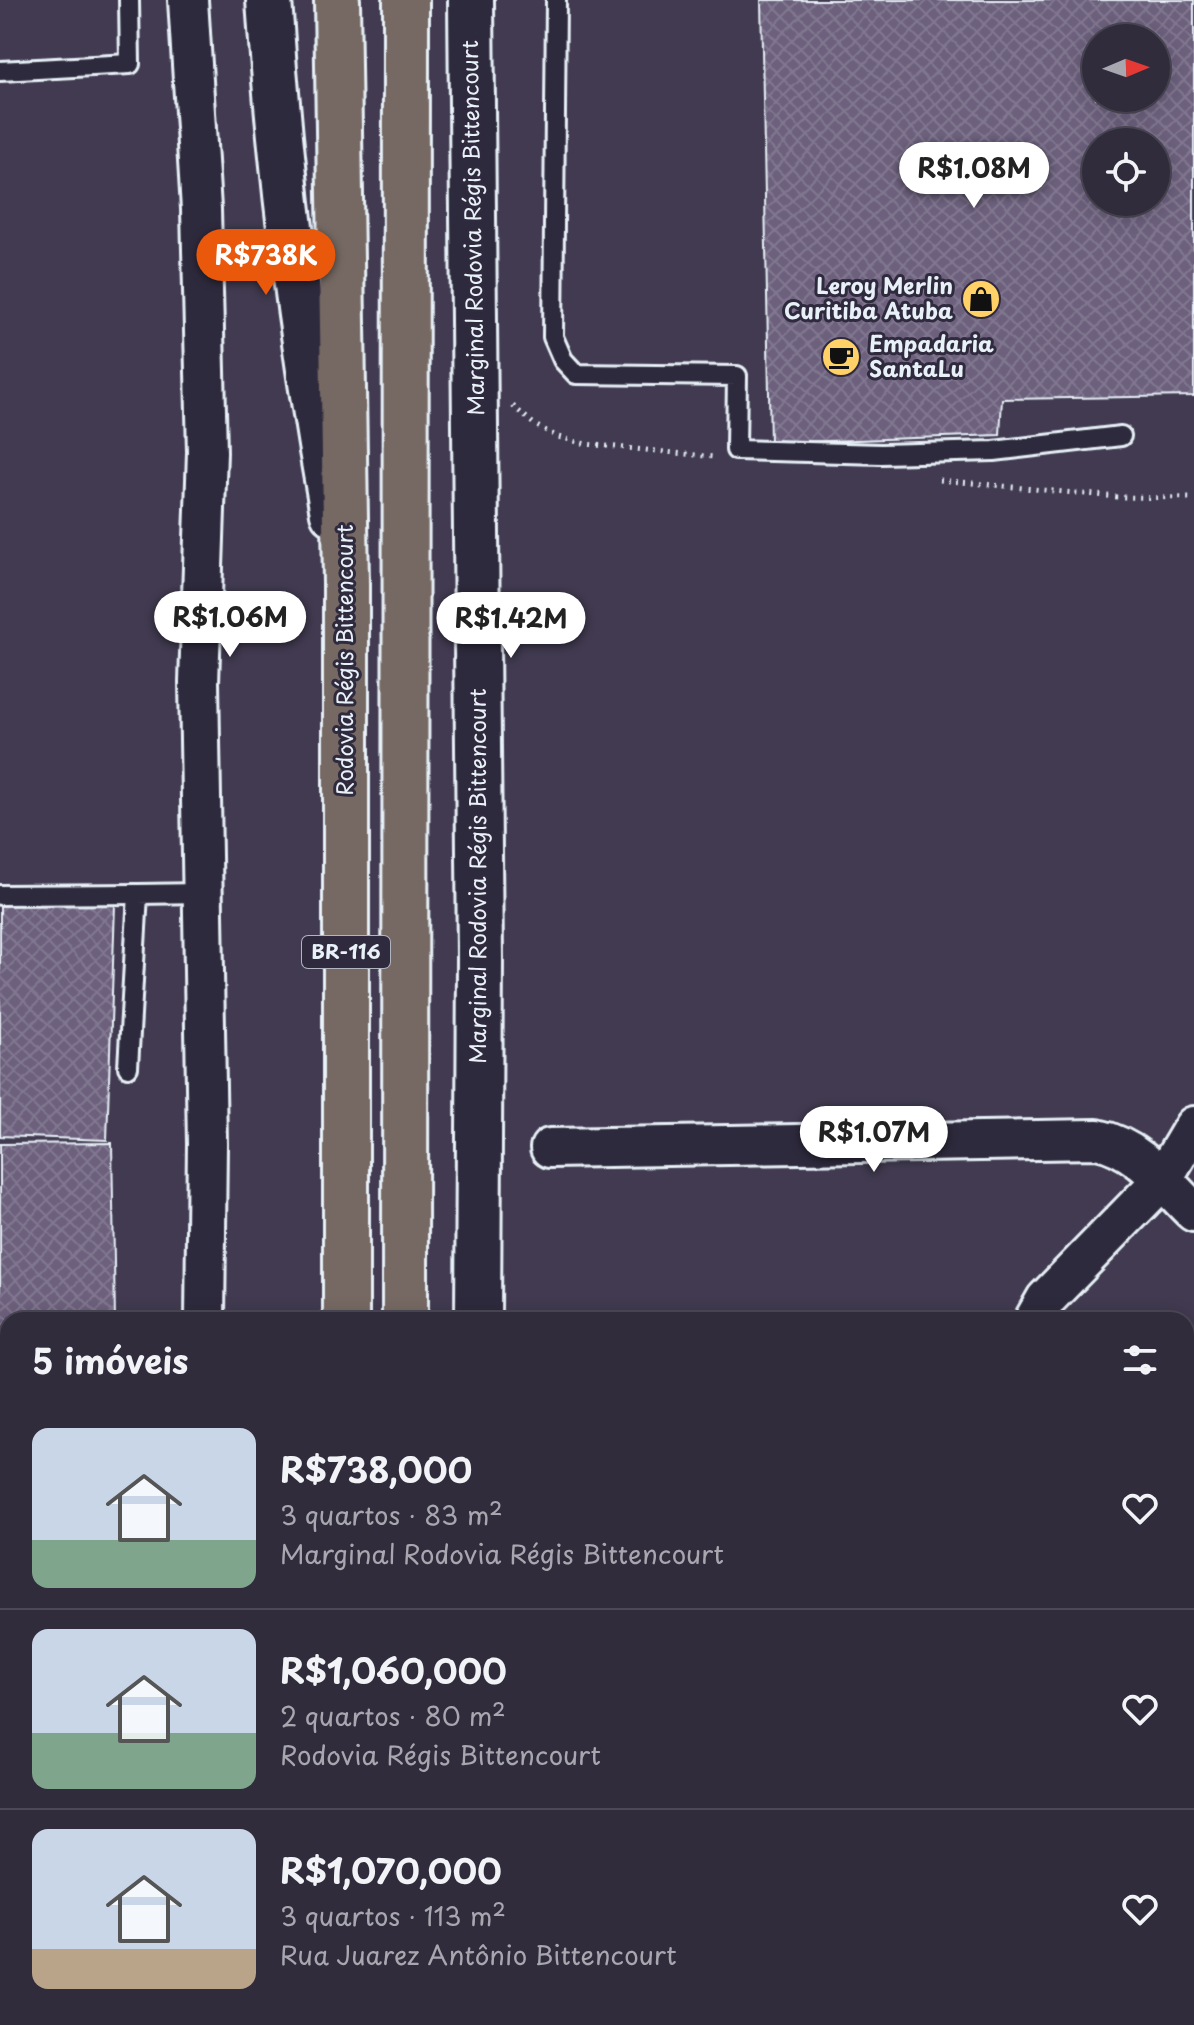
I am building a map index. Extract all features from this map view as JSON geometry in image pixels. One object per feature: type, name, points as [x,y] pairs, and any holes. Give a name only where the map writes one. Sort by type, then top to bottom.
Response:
[{"type":"highway","name":"Rodovia Régis Bittencourt","points":[[337,0],[346,584],[346,1312]]},
{"type":"highway","name":"BR-116","points":[[405,1312],[406,0]]},
{"type":"main road","points":[[269,0],[280,147],[319,437],[346,584]]},
{"type":"main road","name":"Marginal Rodovia Régis Bittencourt","points":[[471,0],[480,959],[478,1312]]},
{"type":"street","points":[[188,0],[201,209],[206,424],[199,682],[207,1144],[205,1312]]},
{"type":"street","points":[[1039,1312],[1046,1299],[1162,1180],[1194,1126]]},
{"type":"street","points":[[550,1148],[1097,1139],[1113,1142],[1130,1151],[1194,1212]]},
{"type":"lane","points":[[0,71],[130,64],[129,0]]},
{"type":"lane","points":[[556,0],[553,337],[563,360],[576,374],[737,376],[736,450],[881,454],[994,451],[1121,436]]},
{"type":"lane","points":[[0,895],[203,893]]},
{"type":"lane","points":[[128,1067],[138,894]]},
{"type":"building","name":"Leroy Merlin Curitiba Atuba","points":[[761,0],[1194,0],[1194,396],[1002,399],[1000,435],[770,443]]},
{"type":"building","points":[[0,901],[115,905],[107,1140],[0,1136]]},
{"type":"building","points":[[112,1143],[115,1312],[0,1312],[0,1144]]},
{"type":"place","name":"Leroy Merlin Curitiba Atuba","points":[[981,299]]},
{"type":"place","name":"Empadaria SantaLu","points":[[841,357]]}]
